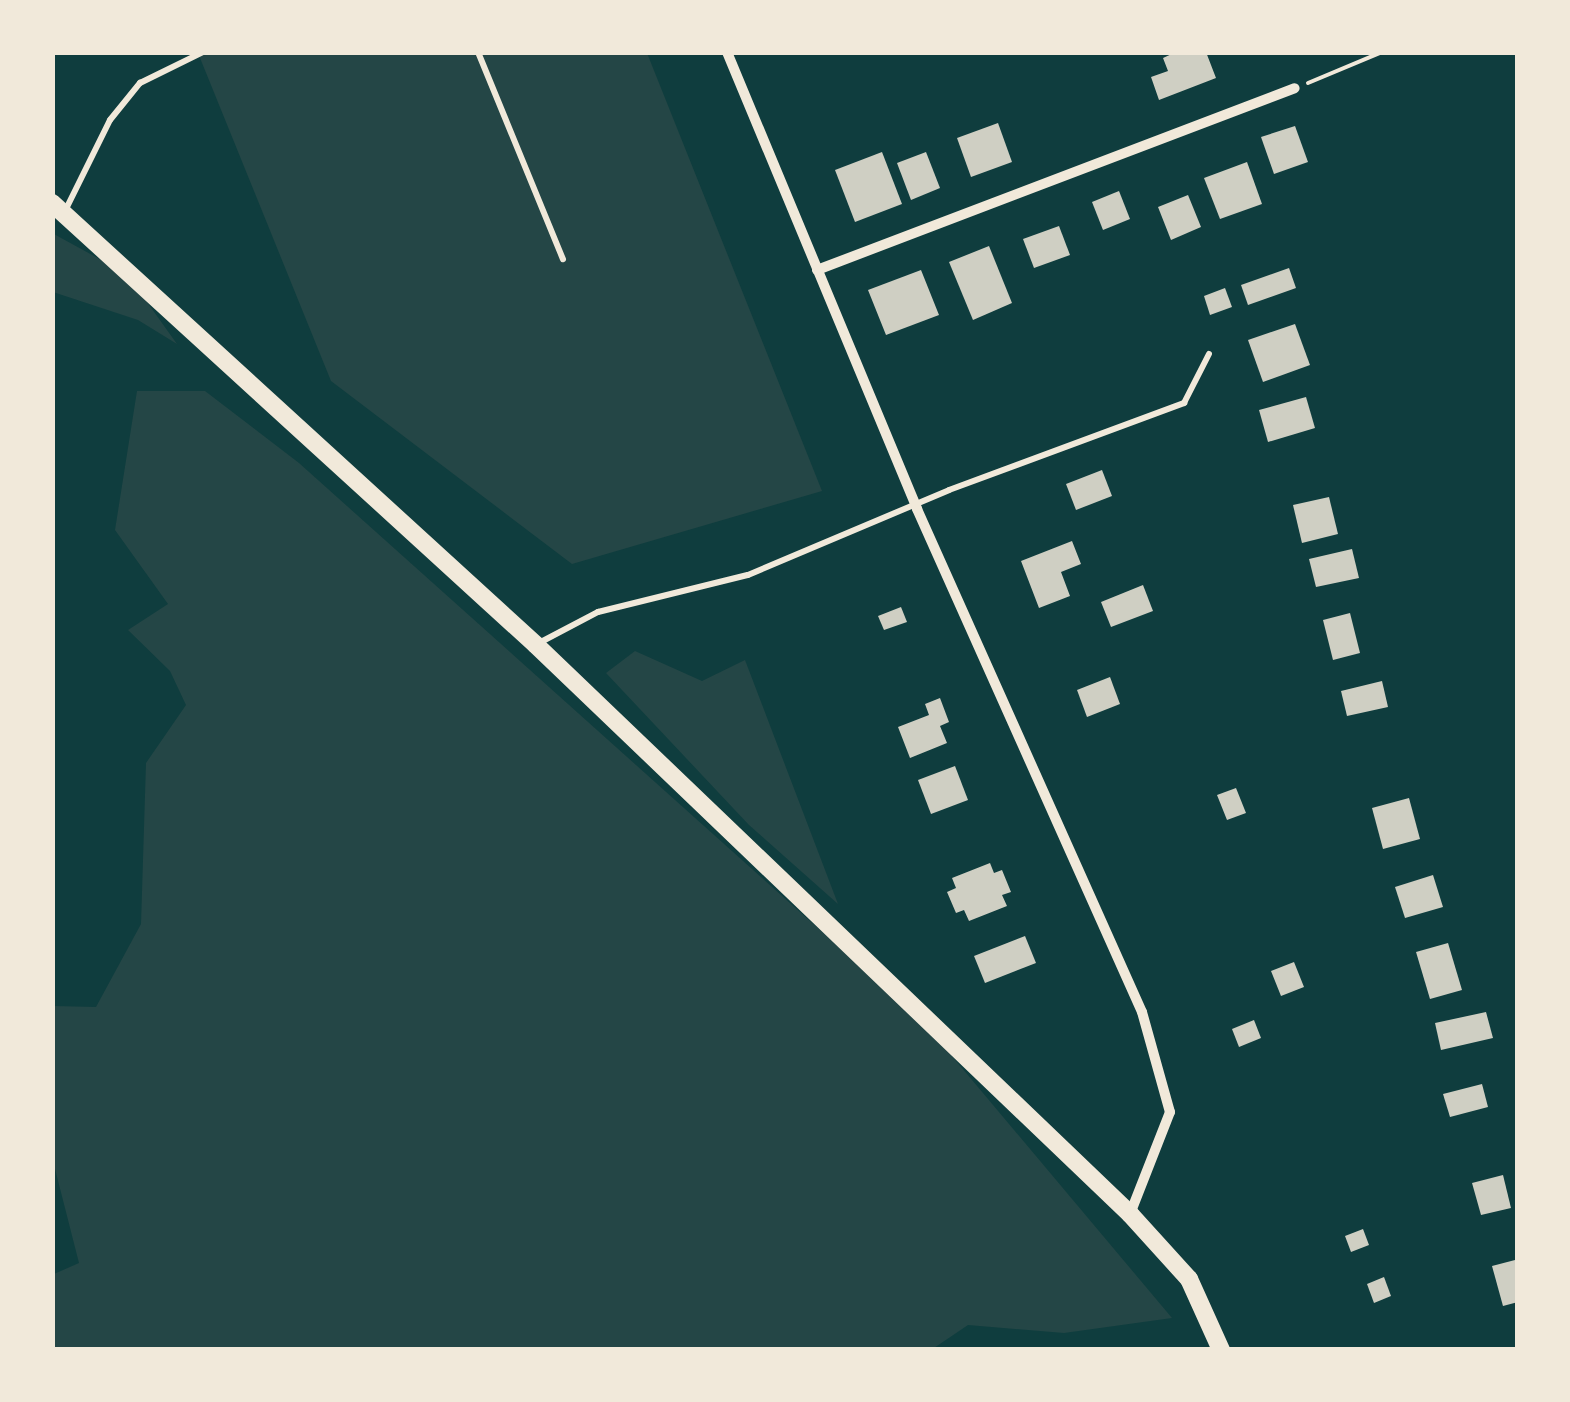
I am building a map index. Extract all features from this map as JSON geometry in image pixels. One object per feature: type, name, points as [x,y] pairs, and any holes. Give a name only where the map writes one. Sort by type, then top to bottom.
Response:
[{"type":"street","points":[[726,52],[917,509],[1142,1012],[1161,1067],[1170,1112],[1130,1214]]},
{"type":"street","points":[[817,270],[1295,88]]},
{"type":"street","points":[[59,206],[536,645],[1130,1214],[1189,1278],[1221,1350]]},
{"type":"lane","points":[[59,206],[110,120],[140,83],[202,52]]},
{"type":"lane","points":[[478,52],[563,259]]},
{"type":"lane","points":[[536,645],[598,612],[748,575],[917,509],[949,490],[1184,403],[1209,354]]},
{"type":"path","points":[[1295,88],[1382,52]]},
{"type":"shaded area","points":[[198,53],[647,53],[822,491],[572,564],[331,381]]},
{"type":"shaded area","points":[[52,233],[127,274],[177,344],[138,320],[53,292]]},
{"type":"shaded area","points":[[137,391],[205,391],[299,463],[925,1024],[1172,1318],[1064,1333],[968,1325],[931,1350],[54,1349],[54,1274],[79,1263],[53,1161],[53,1006],[96,1007],[141,924],[146,763],[186,705],[170,671],[128,630],[168,604],[115,530]]},
{"type":"shaded area","points":[[635,651],[702,681],[745,660],[838,904],[749,825],[606,673]]},
{"type":"building","points":[[1176,52],[1206,52],[1216,78],[1159,100],[1151,77],[1168,71],[1163,58]]},
{"type":"building","points":[[998,123],[1012,162],[971,177],[957,138]]},
{"type":"building","points":[[1295,126],[1308,162],[1274,174],[1261,137]]},
{"type":"building","points":[[882,152],[902,204],[855,222],[835,170]]},
{"type":"building","points":[[926,152],[940,188],[911,200],[897,163]]},
{"type":"building","points":[[1247,162],[1262,204],[1220,219],[1204,178]]},
{"type":"building","points":[[1119,191],[1130,219],[1103,230],[1092,202]]},
{"type":"building","points":[[1188,195],[1201,227],[1171,240],[1158,207]]},
{"type":"building","points":[[1059,226],[1070,255],[1034,268],[1023,239]]},
{"type":"building","points":[[989,246],[1012,303],[973,320],[949,262]]},
{"type":"building","points":[[1289,268],[1296,288],[1248,305],[1241,285]]},
{"type":"building","points":[[921,270],[939,315],[886,335],[868,290]]},
{"type":"building","points":[[1225,288],[1232,307],[1210,315],[1204,296]]},
{"type":"building","points":[[1295,324],[1310,365],[1263,382],[1248,340]]},
{"type":"building","points":[[1306,397],[1315,428],[1268,442],[1259,410]]},
{"type":"building","points":[[1102,470],[1112,496],[1076,510],[1066,484]]},
{"type":"building","points":[[1329,497],[1338,534],[1302,543],[1293,505]]},
{"type":"building","points":[[1072,541],[1081,564],[1061,572],[1070,596],[1039,608],[1021,561]]},
{"type":"building","points":[[1352,549],[1359,578],[1316,587],[1309,559]]},
{"type":"building","points":[[1143,585],[1153,611],[1111,627],[1101,602]]},
{"type":"building","points":[[901,607],[907,622],[884,630],[878,616]]},
{"type":"building","points":[[1350,613],[1360,653],[1333,660],[1323,620]]},
{"type":"building","points":[[1110,677],[1120,704],[1087,717],[1077,690]]},
{"type":"building","points":[[1382,681],[1388,707],[1347,716],[1341,691]]},
{"type":"building","points":[[940,698],[949,722],[940,726],[947,743],[910,758],[898,727],[929,715],[925,704]]},
{"type":"building","points":[[955,766],[968,800],[931,814],[918,780]]},
{"type":"building","points":[[1236,788],[1246,813],[1227,820],[1217,795]]},
{"type":"building","points":[[1409,798],[1420,839],[1383,849],[1372,808]]},
{"type":"building","points":[[990,863],[994,873],[1002,870],[1011,892],[1002,895],[1007,906],[969,921],[964,910],[956,913],[947,892],[956,888],[952,878]]},
{"type":"building","points":[[1433,875],[1443,907],[1405,918],[1395,887]]},
{"type":"building","points":[[1025,936],[1036,963],[985,983],[974,956]]},
{"type":"building","points":[[1448,943],[1462,990],[1430,999],[1416,952]]},
{"type":"building","points":[[1294,962],[1304,987],[1281,996],[1271,971]]},
{"type":"building","points":[[1486,1012],[1493,1038],[1441,1050],[1435,1023]]},
{"type":"building","points":[[1254,1020],[1261,1038],[1239,1047],[1232,1029]]},
{"type":"building","points":[[1482,1084],[1488,1107],[1450,1117],[1443,1094]]},
{"type":"building","points":[[1503,1175],[1511,1208],[1481,1215],[1472,1183]]},
{"type":"building","points":[[1363,1229],[1369,1245],[1351,1252],[1345,1236]]},
{"type":"building","points":[[1515,1260],[1518,1302],[1503,1306],[1492,1266]]},
{"type":"building","points":[[1384,1277],[1391,1296],[1374,1303],[1367,1284]]}]
